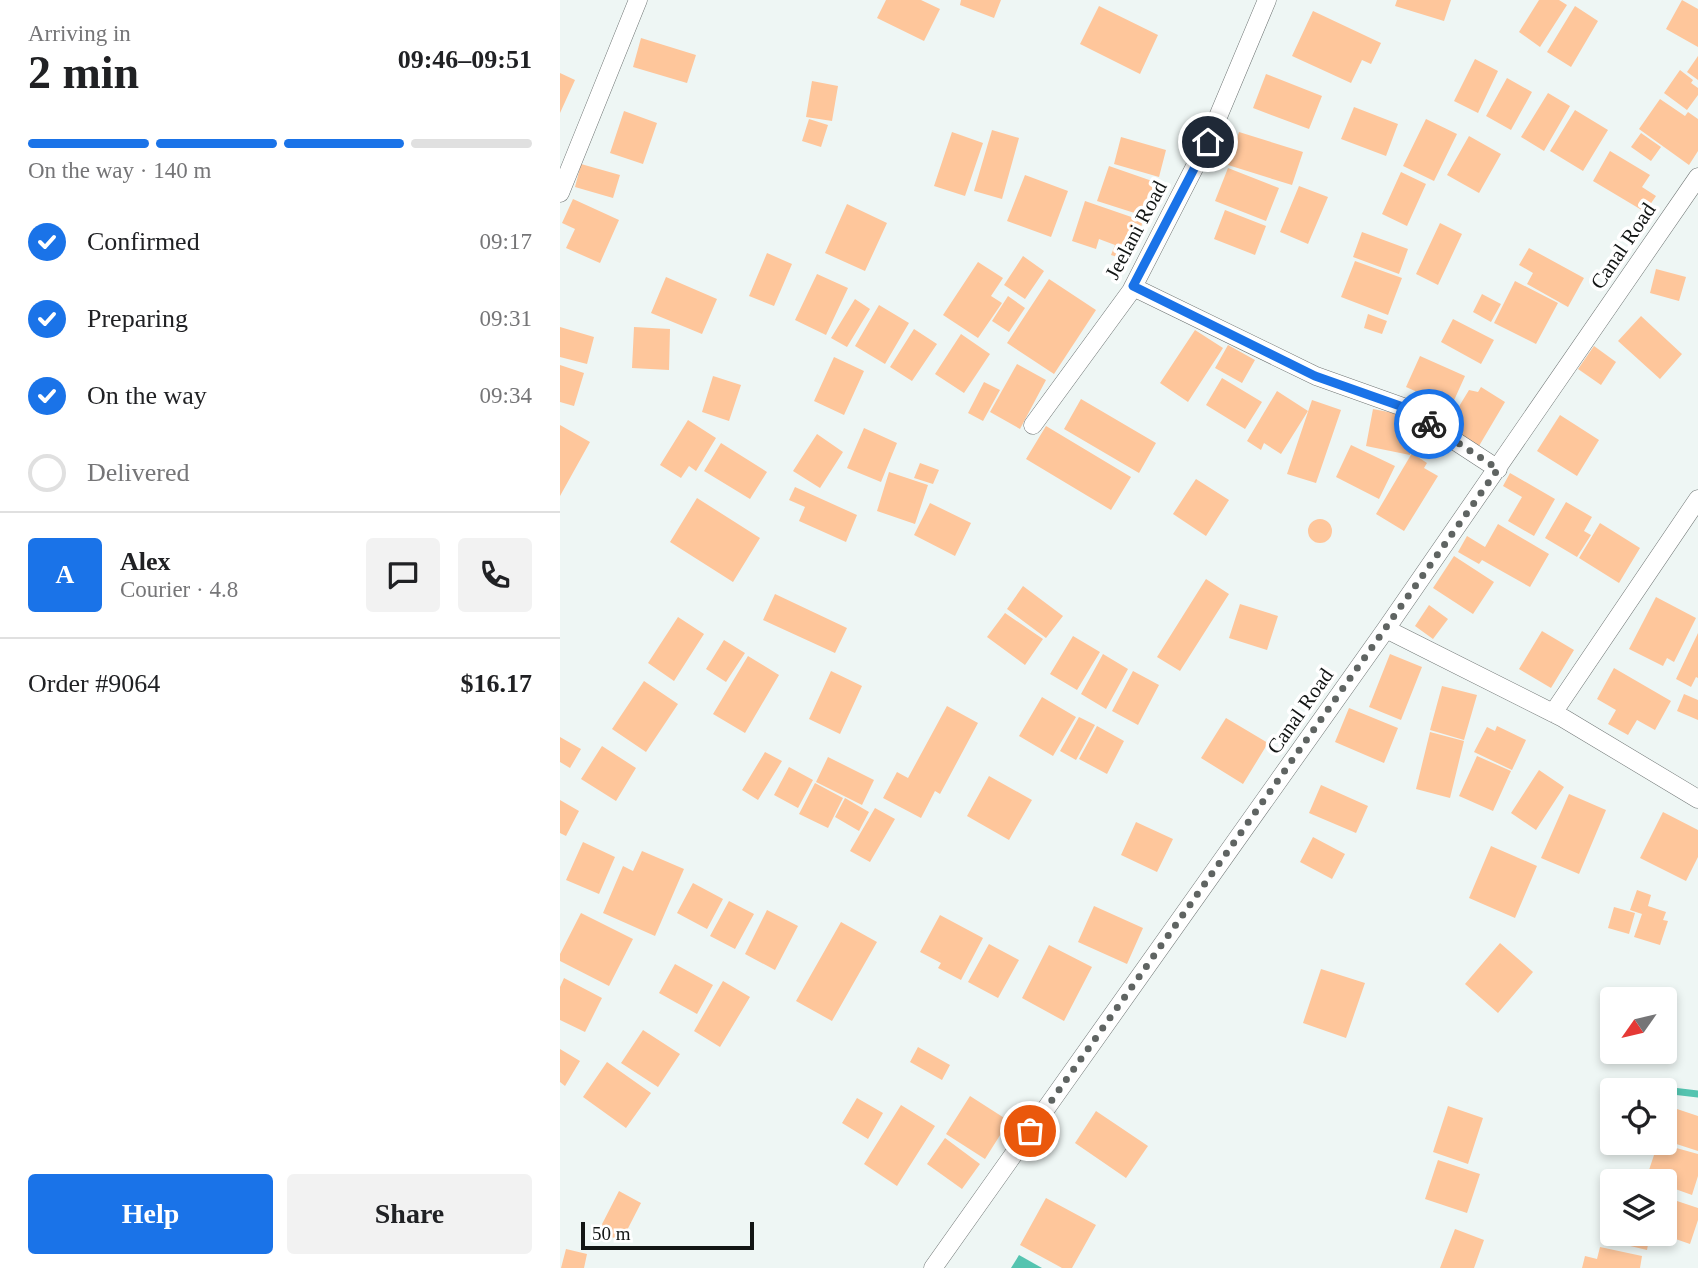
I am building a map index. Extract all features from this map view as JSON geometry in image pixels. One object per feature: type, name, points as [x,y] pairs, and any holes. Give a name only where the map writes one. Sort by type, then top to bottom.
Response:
[{"type":"street","points":[[560,193],[567,149],[638,0]]},
{"type":"street","name":"Jeelani Road","points":[[1033,425],[1133,286],[1208,142],[1267,0]]},
{"type":"street","name":"Canal Road","points":[[933,1268],[1498,469],[1698,177]]},
{"type":"street","points":[[1133,286],[1315,376],[1403,407],[1498,469]]},
{"type":"street","points":[[1553,713],[1698,499]]},
{"type":"street","points":[[1385,629],[1553,713],[1698,799]]},
{"type":"shaded area","points":[[1019,1255],[1042,1268],[1011,1268]]},
{"type":"building","points":[[886,0],[921,0],[940,9],[924,41],[877,18]]},
{"type":"building","points":[[961,0],[1001,0],[994,18],[960,5]]},
{"type":"building","points":[[1397,0],[1451,0],[1444,21],[1395,6]]},
{"type":"building","points":[[1539,0],[1559,0],[1567,5],[1540,47],[1519,32]]},
{"type":"building","points":[[1682,0],[1698,9],[1698,47],[1666,29]]},
{"type":"building","points":[[1099,6],[1158,35],[1140,74],[1080,44]]},
{"type":"building","points":[[1575,6],[1598,21],[1571,67],[1547,52]]},
{"type":"building","points":[[1313,11],[1381,43],[1371,64],[1362,60],[1351,83],[1292,56]]},
{"type":"building","points":[[641,38],[696,55],[687,83],[633,67]]},
{"type":"building","points":[[1698,56],[1698,80],[1687,72]]},
{"type":"building","points":[[1475,59],[1498,71],[1478,113],[1454,101]]},
{"type":"building","points":[[1680,70],[1693,80],[1691,83],[1698,88],[1698,95],[1687,110],[1664,93]]},
{"type":"building","points":[[560,73],[575,80],[560,113]]},
{"type":"building","points":[[1266,74],[1322,96],[1309,129],[1253,108]]},
{"type":"building","points":[[1507,78],[1532,92],[1511,130],[1486,116]]},
{"type":"building","points":[[812,81],[838,86],[832,121],[806,117]]},
{"type":"building","points":[[1548,93],[1570,106],[1544,151],[1521,137]]},
{"type":"building","points":[[1660,99],[1685,116],[1688,112],[1698,119],[1698,151],[1689,165],[1639,129]]},
{"type":"building","points":[[1354,107],[1398,124],[1386,156],[1341,139]]},
{"type":"building","points":[[1575,110],[1608,130],[1583,171],[1550,151]]},
{"type":"building","points":[[624,111],[657,123],[643,164],[610,153]]},
{"type":"building","points":[[809,119],[828,125],[821,147],[802,141]]},
{"type":"building","points":[[1426,119],[1457,134],[1434,181],[1403,166]]},
{"type":"building","points":[[992,130],[1019,138],[1002,199],[974,191]]},
{"type":"building","points":[[952,132],[983,143],[965,196],[934,186]]},
{"type":"building","points":[[1239,132],[1303,152],[1292,185],[1228,165]]},
{"type":"building","points":[[1641,133],[1661,147],[1651,161],[1631,147]]},
{"type":"building","points":[[1469,136],[1501,154],[1479,193],[1447,175]]},
{"type":"building","points":[[1121,137],[1166,150],[1159,177],[1114,164]]},
{"type":"building","points":[[1610,151],[1650,175],[1642,187],[1656,196],[1645,212],[1593,181]]},
{"type":"building","points":[[581,164],[620,175],[613,198],[575,187]]},
{"type":"building","points":[[1109,166],[1155,182],[1144,216],[1097,201]]},
{"type":"building","points":[[1228,168],[1279,188],[1266,221],[1215,201]]},
{"type":"building","points":[[1401,172],[1426,184],[1407,226],[1382,214]]},
{"type":"building","points":[[1025,175],[1068,191],[1051,237],[1007,221]]},
{"type":"building","points":[[1299,186],[1328,197],[1308,244],[1280,232]]},
{"type":"building","points":[[573,199],[619,220],[600,263],[566,248],[575,229],[562,223]]},
{"type":"building","points":[[1085,201],[1143,221],[1130,261],[1111,255],[1115,245],[1099,239],[1096,249],[1072,241]]},
{"type":"building","points":[[847,204],[887,223],[865,271],[825,253]]},
{"type":"building","points":[[1225,210],[1266,226],[1255,255],[1214,239]]},
{"type":"building","points":[[1440,223],[1462,234],[1438,285],[1416,274]]},
{"type":"building","points":[[1362,232],[1408,249],[1399,274],[1353,257]]},
{"type":"building","points":[[1529,248],[1584,278],[1568,307],[1527,284],[1533,273],[1519,265]]},
{"type":"building","points":[[767,253],[792,264],[774,306],[749,296]]},
{"type":"building","points":[[1023,256],[1044,271],[1025,299],[1004,285]]},
{"type":"building","points":[[1355,261],[1402,278],[1388,315],[1341,297]]},
{"type":"building","points":[[978,262],[1003,278],[991,296],[1002,303],[978,338],[943,315]]},
{"type":"building","points":[[1656,269],[1686,277],[1679,301],[1650,293]]},
{"type":"building","points":[[817,274],[848,288],[826,335],[795,320]]},
{"type":"building","points":[[666,277],[717,299],[702,334],[651,313]]},
{"type":"building","points":[[1049,279],[1096,310],[1054,374],[1007,343]]},
{"type":"building","points":[[1515,281],[1558,303],[1536,344],[1494,323]]},
{"type":"building","points":[[1482,294],[1501,304],[1491,322],[1473,312]]},
{"type":"building","points":[[1008,296],[1025,308],[1009,332],[992,321]]},
{"type":"building","points":[[855,299],[870,309],[847,347],[831,338]]},
{"type":"building","points":[[879,305],[909,323],[885,364],[855,346]]},
{"type":"building","points":[[1368,314],[1387,321],[1382,334],[1364,328]]},
{"type":"building","points":[[1641,316],[1682,354],[1660,379],[1618,341]]},
{"type":"building","points":[[1453,319],[1494,340],[1481,364],[1441,342]]},
{"type":"building","points":[[560,327],[594,337],[587,364],[560,357]]},
{"type":"building","points":[[634,327],[670,329],[669,370],[632,368]]},
{"type":"building","points":[[914,329],[937,344],[912,381],[890,367]]},
{"type":"building","points":[[1195,330],[1223,348],[1188,402],[1160,383]]},
{"type":"building","points":[[961,334],[990,354],[964,393],[935,374]]},
{"type":"building","points":[[1228,345],[1255,360],[1242,383],[1215,368]]},
{"type":"building","points":[[1594,346],[1616,362],[1601,385],[1578,369]]},
{"type":"building","points":[[1420,356],[1465,376],[1451,407],[1406,387]]},
{"type":"building","points":[[834,357],[864,371],[844,415],[814,401]]},
{"type":"building","points":[[1017,364],[1046,380],[1020,429],[990,412]]},
{"type":"building","points":[[560,365],[584,373],[574,406],[560,402]]},
{"type":"building","points":[[713,376],[741,385],[729,421],[702,412]]},
{"type":"building","points":[[1222,378],[1262,402],[1245,429],[1206,405]]},
{"type":"building","points":[[984,382],[1000,390],[983,421],[968,413]]},
{"type":"building","points":[[1481,387],[1505,402],[1479,446],[1450,429],[1453,426],[1449,423],[1469,390],[1478,392]]},
{"type":"building","points":[[1277,391],[1308,411],[1281,454],[1264,443],[1261,450],[1247,441]]},
{"type":"building","points":[[1081,399],[1156,443],[1139,473],[1064,429]]},
{"type":"building","points":[[1312,400],[1341,410],[1316,483],[1287,474]]},
{"type":"building","points":[[1373,409],[1409,416],[1405,436],[1413,437],[1410,455],[1366,446]]},
{"type":"building","points":[[1560,415],[1599,440],[1577,476],[1537,451]]},
{"type":"building","points":[[688,420],[716,438],[696,471],[689,466],[681,478],[660,465]]},
{"type":"building","points":[[560,425],[590,442],[560,496]]},
{"type":"building","points":[[1046,426],[1131,477],[1111,510],[1026,459]]},
{"type":"building","points":[[864,428],[897,443],[881,482],[847,468]]},
{"type":"building","points":[[817,434],[843,452],[820,488],[793,471]]},
{"type":"building","points":[[721,443],[767,472],[750,499],[704,471]]},
{"type":"building","points":[[1351,445],[1395,466],[1379,499],[1336,477]]},
{"type":"building","points":[[1412,453],[1427,463],[1424,468],[1438,476],[1404,531],[1376,514]]},
{"type":"building","points":[[920,463],[939,470],[933,484],[914,478]]},
{"type":"building","points":[[889,472],[928,485],[915,524],[877,511]]},
{"type":"building","points":[[1510,473],[1555,499],[1534,536],[1508,521],[1522,497],[1503,486]]},
{"type":"building","points":[[1196,479],[1229,500],[1206,536],[1173,514]]},
{"type":"building","points":[[795,487],[857,515],[846,542],[799,521],[805,507],[789,500]]},
{"type":"building","points":[[697,498],[760,538],[733,582],[670,542]]},
{"type":"building","points":[[1566,502],[1592,517],[1584,531],[1591,535],[1577,557],[1545,538]]},
{"type":"building","points":[[930,503],[971,523],[955,556],[914,535]]},
{"type":"building","points":[[1320,519],[1331,526],[1332,531],[1325,542],[1320,543],[1309,536],[1308,531],[1315,520]]},
{"type":"building","points":[[1600,523],[1640,548],[1619,583],[1579,558]]},
{"type":"building","points":[[1498,524],[1549,554],[1530,587],[1482,560],[1479,564],[1458,552],[1467,536],[1485,547]]},
{"type":"building","points":[[1454,556],[1494,582],[1473,614],[1433,588]]},
{"type":"building","points":[[1206,579],[1229,594],[1180,671],[1157,657]]},
{"type":"building","points":[[1023,586],[1063,616],[1046,638],[1007,609]]},
{"type":"building","points":[[775,594],[847,628],[835,653],[763,620]]},
{"type":"building","points":[[1656,597],[1696,618],[1674,662],[1667,658],[1663,666],[1629,649]]},
{"type":"building","points":[[1240,604],[1278,616],[1267,650],[1229,638]]},
{"type":"building","points":[[1429,605],[1448,619],[1433,639],[1415,626]]},
{"type":"building","points":[[1005,613],[1043,639],[1025,665],[987,637]]},
{"type":"building","points":[[678,617],[704,634],[674,681],[648,663]]},
{"type":"building","points":[[1542,631],[1574,650],[1551,688],[1519,669]]},
{"type":"building","points":[[1698,633],[1698,678],[1696,677],[1691,687],[1676,679]]},
{"type":"building","points":[[1073,636],[1100,652],[1077,690],[1050,674]]},
{"type":"building","points":[[724,640],[745,653],[726,682],[706,669]]},
{"type":"building","points":[[1103,654],[1128,669],[1106,709],[1081,694]]},
{"type":"building","points":[[1390,654],[1422,667],[1401,720],[1369,707]]},
{"type":"building","points":[[748,656],[779,675],[745,733],[713,714]]},
{"type":"building","points":[[1614,668],[1671,701],[1655,730],[1637,720],[1628,735],[1608,724],[1616,710],[1597,699]]},
{"type":"building","points":[[831,671],[862,686],[840,734],[809,719]]},
{"type":"building","points":[[1133,671],[1159,685],[1138,725],[1112,711]]},
{"type":"building","points":[[644,681],[678,704],[646,752],[612,729]]},
{"type":"building","points":[[1442,686],[1477,695],[1464,740],[1430,730]]},
{"type":"building","points":[[1684,694],[1698,700],[1698,720],[1677,711]]},
{"type":"building","points":[[1042,697],[1076,717],[1053,756],[1019,736]]},
{"type":"building","points":[[947,706],[978,723],[940,794],[935,791],[921,818],[883,798],[897,772],[908,778]]},
{"type":"building","points":[[1349,708],[1398,728],[1384,763],[1335,742]]},
{"type":"building","points":[[1079,717],[1095,725],[1076,760],[1060,751]]},
{"type":"building","points":[[1226,718],[1268,743],[1243,784],[1201,758]]},
{"type":"building","points":[[1097,726],[1124,741],[1107,774],[1079,759]]},
{"type":"building","points":[[1497,726],[1526,740],[1512,770],[1474,752],[1487,727],[1495,731]]},
{"type":"building","points":[[1430,732],[1464,741],[1450,798],[1416,789]]},
{"type":"building","points":[[560,737],[581,749],[570,768],[560,762]]},
{"type":"building","points":[[602,746],[636,768],[616,801],[581,779]]},
{"type":"building","points":[[765,752],[782,761],[758,800],[742,790]]},
{"type":"building","points":[[1477,756],[1511,771],[1493,811],[1459,796]]},
{"type":"building","points":[[828,757],[874,780],[862,805],[816,782]]},
{"type":"building","points":[[789,767],[813,780],[798,808],[774,795]]},
{"type":"building","points":[[1539,770],[1564,787],[1536,830],[1511,813]]},
{"type":"building","points":[[989,776],[1032,800],[1009,840],[967,816]]},
{"type":"building","points":[[815,783],[843,798],[828,828],[799,814]]},
{"type":"building","points":[[1321,785],[1368,806],[1356,833],[1309,813]]},
{"type":"building","points":[[1569,794],[1606,810],[1579,874],[1541,858]]},
{"type":"building","points":[[845,798],[869,812],[859,831],[835,817]]},
{"type":"building","points":[[560,800],[579,811],[566,836],[560,833]]},
{"type":"building","points":[[875,808],[895,819],[870,862],[850,851]]},
{"type":"building","points":[[1663,812],[1698,830],[1698,857],[1686,881],[1640,858]]},
{"type":"building","points":[[1136,822],[1173,839],[1157,872],[1121,855]]},
{"type":"building","points":[[1313,837],[1345,854],[1332,879],[1300,862]]},
{"type":"building","points":[[583,842],[615,857],[599,894],[566,880]]},
{"type":"building","points":[[1491,846],[1537,866],[1515,918],[1469,898]]},
{"type":"building","points":[[642,851],[684,869],[655,936],[603,913],[623,866],[633,871]]},
{"type":"building","points":[[693,883],[723,899],[707,929],[677,913]]},
{"type":"building","points":[[1637,890],[1651,895],[1648,906],[1666,912],[1663,920],[1668,921],[1660,945],[1634,937],[1642,914],[1630,910]]},
{"type":"building","points":[[729,901],[754,914],[735,949],[710,936]]},
{"type":"building","points":[[1094,906],[1143,928],[1127,964],[1078,942]]},
{"type":"building","points":[[1614,907],[1635,913],[1629,934],[1608,928]]},
{"type":"building","points":[[767,910],[798,926],[775,970],[745,954]]},
{"type":"building","points":[[581,913],[633,939],[609,986],[560,961],[560,954]]},
{"type":"building","points":[[940,915],[983,938],[961,980],[938,968],[941,963],[920,952]]},
{"type":"building","points":[[841,922],[877,942],[832,1021],[796,1001]]},
{"type":"building","points":[[1500,943],[1533,972],[1498,1013],[1465,984]]},
{"type":"building","points":[[989,944],[1019,960],[998,998],[968,982]]},
{"type":"building","points":[[1049,945],[1092,967],[1064,1021],[1022,998]]},
{"type":"building","points":[[675,964],[713,985],[697,1014],[659,993]]},
{"type":"building","points":[[1321,969],[1365,983],[1346,1038],[1303,1023]]},
{"type":"building","points":[[564,978],[602,998],[585,1032],[560,1020],[560,987]]},
{"type":"building","points":[[723,981],[750,997],[720,1047],[694,1031]]},
{"type":"building","points":[[643,1030],[680,1054],[658,1087],[621,1063]]},
{"type":"building","points":[[918,1047],[950,1065],[942,1080],[910,1062]]},
{"type":"building","points":[[560,1049],[580,1061],[565,1086],[560,1082]]},
{"type":"building","points":[[607,1062],[651,1093],[626,1128],[583,1097]]},
{"type":"building","points":[[970,1096],[1009,1121],[985,1159],[946,1134]]},
{"type":"building","points":[[857,1098],[883,1113],[868,1139],[842,1123]]},
{"type":"building","points":[[901,1105],[935,1126],[897,1186],[864,1164]]},
{"type":"building","points":[[1448,1106],[1483,1118],[1468,1164],[1433,1152]]},
{"type":"building","points":[[1677,1109],[1698,1116],[1698,1151],[1677,1144]]},
{"type":"building","points":[[1096,1111],[1148,1146],[1126,1178],[1075,1143]]},
{"type":"building","points":[[945,1138],[980,1164],[962,1189],[927,1164]]},
{"type":"building","points":[[1677,1148],[1698,1154],[1698,1176],[1692,1195],[1677,1190],[1677,1169],[1649,1169],[1654,1155],[1677,1155]]},
{"type":"building","points":[[1438,1160],[1480,1174],[1467,1213],[1425,1199]]},
{"type":"building","points":[[619,1191],[641,1203],[621,1242],[599,1230]]},
{"type":"building","points":[[1046,1198],[1096,1225],[1072,1268],[1062,1268],[1020,1245]]},
{"type":"building","points":[[1677,1201],[1698,1208],[1698,1220],[1690,1244],[1677,1240]]},
{"type":"building","points":[[1455,1229],[1484,1240],[1474,1268],[1440,1268]]},
{"type":"building","points":[[1630,1246],[1648,1246],[1647,1250]]},
{"type":"building","points":[[1600,1247],[1642,1256],[1640,1268],[1582,1268],[1585,1256],[1597,1259]]},
{"type":"building","points":[[566,1249],[587,1254],[584,1268],[561,1268]]},
{"type":"waterway","points":[[1677,1092],[1698,1094]]},
{"type":"way so far","points":[[1030,1131],[1498,469],[1429,424]]},
{"type":"route","points":[[1208,142],[1133,286],[1315,376],[1403,407],[1429,424]]}]
